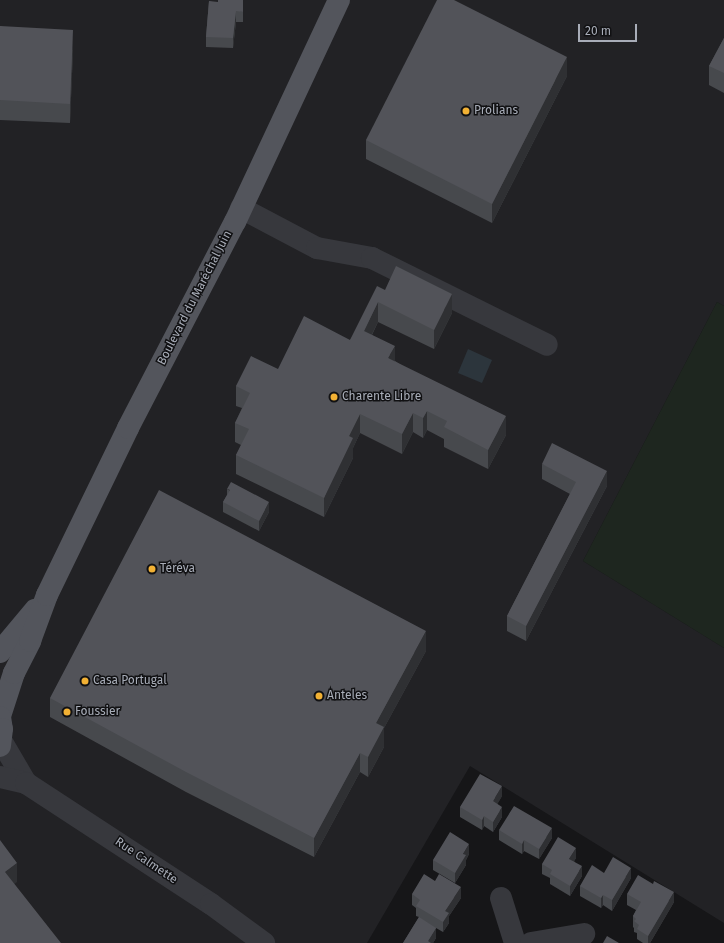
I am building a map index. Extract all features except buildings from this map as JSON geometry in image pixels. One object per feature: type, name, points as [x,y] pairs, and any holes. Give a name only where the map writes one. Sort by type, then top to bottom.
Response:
[{"type":"main road","name":"Boulevard du Maréchal Juin","points":[[0,716],[14,673],[30,641],[47,594],[128,428],[241,208],[339,0]]},
{"type":"main road","name":"Boulevard du Maréchal Juin","points":[[0,652],[14,637],[47,594]]},
{"type":"main road","points":[[0,716],[2,729],[1,744]]},
{"type":"street","points":[[241,208],[317,248],[372,258],[547,345]]},
{"type":"street","name":"Rue Calmette","points":[[1,744],[26,783]]},
{"type":"street","name":"Rue Calmette","points":[[0,777],[26,783],[211,904],[264,943]]},
{"type":"street","points":[[501,898],[515,943]]},
{"type":"street","points":[[540,942],[584,934]]},
{"type":"shaded area","points":[[0,0],[724,0],[724,306],[717,302],[583,561],[724,648],[724,923],[470,766],[367,943],[0,943]]},
{"type":"shaded area","points":[[717,302],[724,306],[724,648],[583,561]]},
{"type":"shaded area","points":[[468,349],[492,360],[482,383],[458,373]]},
{"type":"place","name":"Prolians","points":[[466,111]]},
{"type":"place","name":"Charente Libre","points":[[334,397]]},
{"type":"place","name":"Téréva","points":[[152,569]]},
{"type":"place","name":"Casa Portugal","points":[[85,681]]},
{"type":"place","name":"Anteles","points":[[319,696]]},
{"type":"place","name":"Foussier","points":[[67,712]]}]
